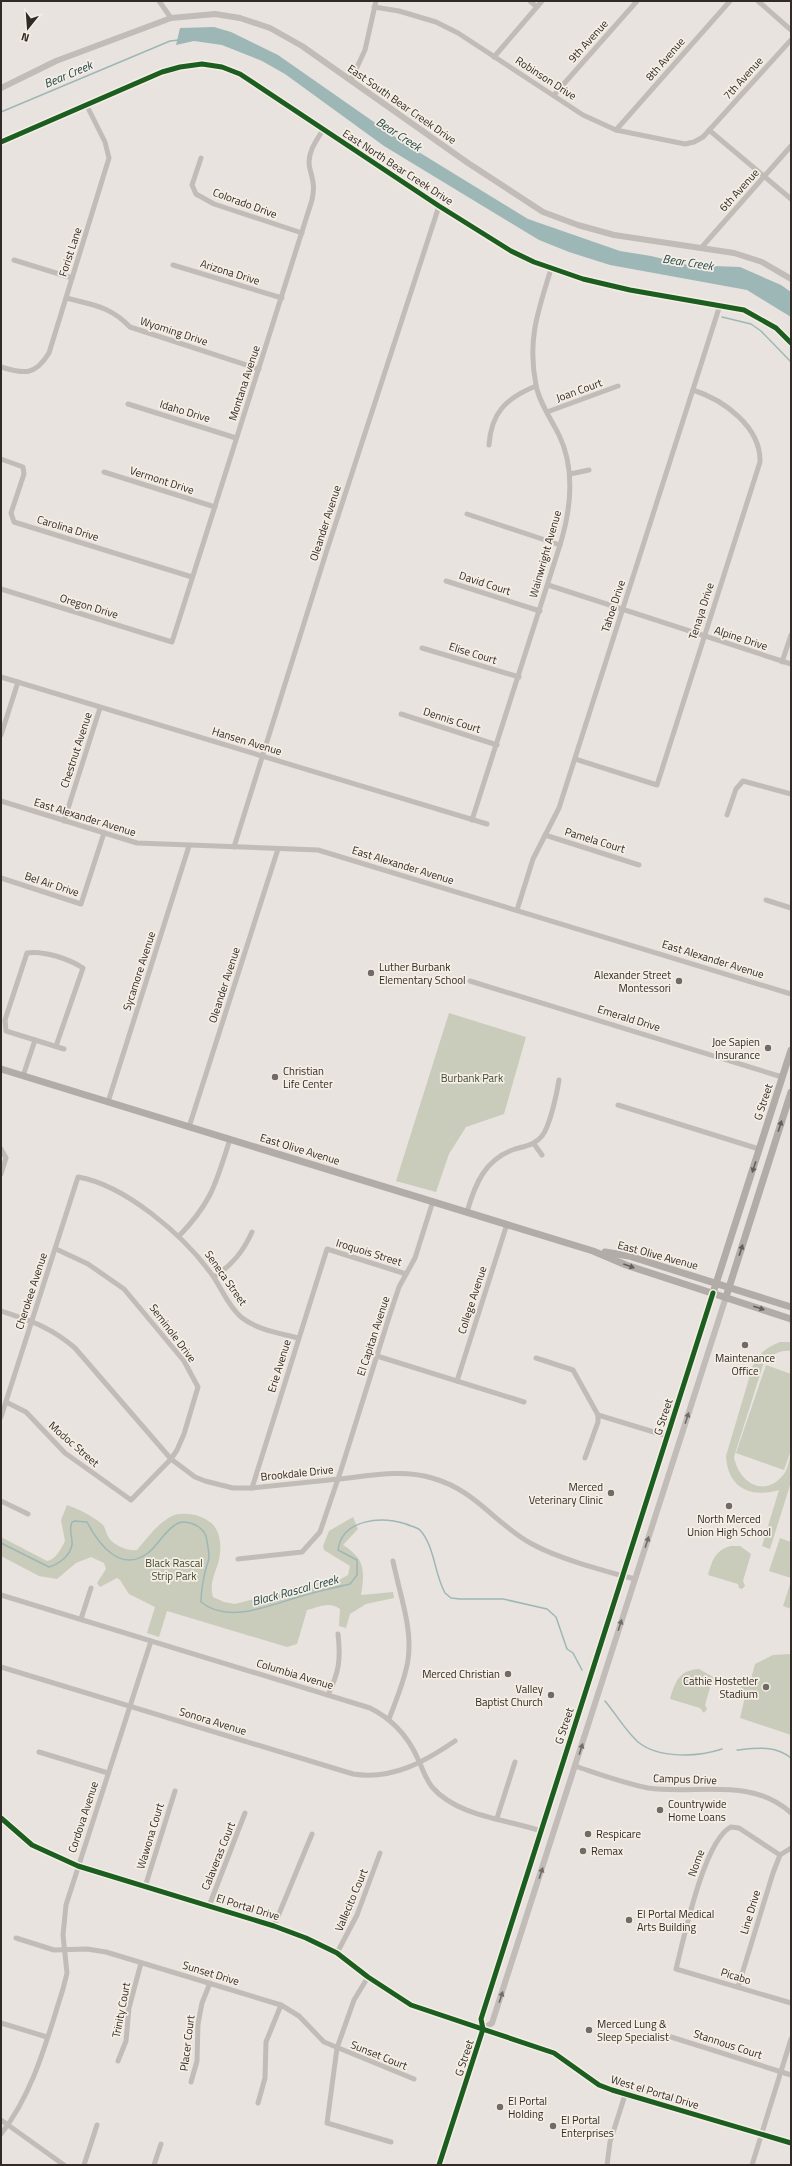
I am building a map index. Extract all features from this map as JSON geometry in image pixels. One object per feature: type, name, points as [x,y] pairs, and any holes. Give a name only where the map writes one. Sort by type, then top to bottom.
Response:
[{"type":"main road","name":"G Street","points":[[713,1293],[791,1050]]},
{"type":"main road","name":"East Olive Avenue","points":[[1,1069],[593,1250],[629,1256],[791,1307]]},
{"type":"main road","name":"G Street","points":[[726,1297],[791,1092]]},
{"type":"main road","name":"East Olive Avenue","points":[[593,1250],[626,1265],[791,1319]]},
{"type":"street","points":[[158,1],[171,18]]},
{"type":"street","points":[[351,80],[365,50],[376,1]]},
{"type":"street","points":[[530,1],[537,7]]},
{"type":"street","points":[[494,56],[542,1]]},
{"type":"street","name":"9th Avenue","points":[[554,95],[637,1]]},
{"type":"street","name":"8th Avenue","points":[[616,130],[730,1]]},
{"type":"street","points":[[758,1],[791,30]]},
{"type":"street","name":"Robinson Drive","points":[[374,7],[399,10],[436,22],[458,33],[583,115],[616,130],[685,144],[694,142],[703,137],[709,130]]},
{"type":"street","name":"East South Bear Creek Drive","points":[[1,88],[56,61],[171,18],[215,14],[228,15],[270,28],[302,46],[468,163],[543,212],[614,236],[723,250],[751,258],[791,280]]},
{"type":"street","name":"7th Avenue","points":[[709,130],[791,40]]},
{"type":"street","name":"East North Bear Creek Drive","points":[[1,142],[87,106],[162,72],[180,66],[202,64],[222,67],[240,74],[322,130],[511,251],[550,269],[630,290],[744,310],[776,328],[791,343]]},
{"type":"street","name":"Forist Lane","points":[[1,367],[21,372],[35,369],[42,364],[48,353],[109,158],[105,142],[87,106]]},
{"type":"street","name":"Montana Avenue","points":[[172,642],[302,233],[315,188],[309,168],[310,158],[312,148],[322,130]]},
{"type":"street","points":[[709,130],[791,199]]},
{"type":"street","name":"6th Avenue","points":[[701,248],[791,146]]},
{"type":"street","name":"Colorado Drive","points":[[201,158],[192,185],[196,194],[214,204],[302,233]]},
{"type":"street","name":"Oleander Avenue","points":[[234,847],[360,447],[439,206]]},
{"type":"street","points":[[14,260],[72,278]]},
{"type":"street","name":"Arizona Drive","points":[[173,265],[282,298]]},
{"type":"street","name":"Wainwright Avenue","points":[[472,820],[540,611],[570,504],[570,474],[560,436],[547,412],[536,386],[532,348],[537,310],[550,269]]},
{"type":"street","name":"Wyoming Drive","points":[[66,298],[108,309],[119,315],[130,327],[259,369]]},
{"type":"street","name":"Tahoe Drive","points":[[517,910],[533,859],[559,808],[720,305]]},
{"type":"street","points":[[489,445],[490,431],[501,409],[520,392],[536,386]]},
{"type":"street","name":"Joan Court","points":[[547,412],[618,386]]},
{"type":"street","name":"Tenaya Drive","points":[[575,758],[657,786],[760,462],[760,450],[756,438],[731,410],[710,395],[693,390]]},
{"type":"street","name":"Idaho Drive","points":[[128,404],[236,438]]},
{"type":"street","name":"Carolina Drive","points":[[1,459],[23,467],[24,474],[11,513],[14,522],[192,577]]},
{"type":"street","points":[[570,474],[589,470]]},
{"type":"street","name":"Vermont Drive","points":[[104,472],[215,507]]},
{"type":"street","points":[[467,514],[560,544]]},
{"type":"street","name":"David Court","points":[[446,581],[540,611]]},
{"type":"street","name":"Alpine Drive","points":[[548,585],[791,664]]},
{"type":"street","name":"Oregon Drive","points":[[1,589],[172,642]]},
{"type":"street","points":[[782,662],[791,635]]},
{"type":"street","name":"Elise Court","points":[[422,648],[519,677]]},
{"type":"street","name":"Hansen Avenue","points":[[1,677],[487,824]]},
{"type":"street","points":[[1,735],[18,682]]},
{"type":"street","name":"Chestnut Avenue","points":[[64,821],[100,708]]},
{"type":"street","name":"Dennis Court","points":[[401,714],[497,745]]},
{"type":"street","points":[[727,815],[736,789],[743,781],[791,794]]},
{"type":"street","name":"East Alexander Avenue","points":[[1,801],[137,843],[318,850],[791,994]]},
{"type":"street","name":"Bel Air Drive","points":[[1,878],[81,904],[104,833]]},
{"type":"street","name":"Pamela Court","points":[[545,835],[639,865]]},
{"type":"street","name":"Sycamore Avenue","points":[[108,1102],[189,846]]},
{"type":"street","name":"Oleander Avenue","points":[[189,1127],[278,849]]},
{"type":"street","points":[[766,900],[791,908]]},
{"type":"street","points":[[56,1046],[83,968],[77,964],[36,952],[27,953],[5,1020],[6,1031],[64,1049]]},
{"type":"street","name":"Emerald Drive","points":[[470,981],[782,1077]]},
{"type":"street","points":[[23,1076],[35,1040]]},
{"type":"street","points":[[467,1212],[474,1188],[485,1169],[504,1153],[534,1144],[544,1131],[559,1080]]},
{"type":"street","points":[[618,1105],[759,1149]]},
{"type":"street","points":[[179,1236],[193,1222],[209,1200],[219,1176],[230,1139]]},
{"type":"street","points":[[534,1144],[542,1155]]},
{"type":"street","points":[[1,1174],[6,1158],[2,1150]]},
{"type":"street","name":"Cherokee Avenue","points":[[1,1417],[78,1177],[84,1178]]},
{"type":"street","name":"Seneca Street","points":[[84,1178],[125,1196],[179,1236],[198,1255],[214,1277],[228,1301],[240,1316],[260,1328],[298,1338]]},
{"type":"street","name":"El Capitan Avenue","points":[[238,1559],[302,1552],[320,1532],[399,1287],[414,1258],[433,1201]]},
{"type":"street","name":"College Avenue","points":[[457,1381],[507,1224]]},
{"type":"street","points":[[214,1277],[233,1262],[243,1250],[252,1232]]},
{"type":"street","name":"Seminole Drive","points":[[56,1248],[88,1264],[124,1289],[184,1361],[198,1387],[181,1442],[171,1459],[131,1500]]},
{"type":"street","name":"Iroquois Street","points":[[327,1249],[406,1274]]},
{"type":"street","name":"Erie Avenue","points":[[252,1488],[327,1249]]},
{"type":"street","name":"G Street","points":[[439,2165],[483,2029],[481,2020],[713,1293]]},
{"type":"street","name":"G Street","points":[[483,2029],[492,2023],[726,1297]]},
{"type":"street","name":"Brookdale Drive","points":[[1,1311],[32,1320],[60,1335],[75,1348],[171,1459],[195,1477],[205,1482],[233,1488],[252,1488],[400,1474],[431,1477],[446,1482],[468,1494],[514,1533],[532,1544],[557,1555],[635,1579]]},
{"type":"street","points":[[377,1356],[524,1402]]},
{"type":"street","points":[[536,1358],[572,1370],[598,1415],[598,1422],[585,1458]]},
{"type":"street","name":"Modoc Street","points":[[6,1402],[26,1412],[65,1453],[131,1500]]},
{"type":"street","points":[[598,1415],[680,1440]]},
{"type":"street","points":[[1,1501],[28,1514]]},
{"type":"street","points":[[389,1719],[405,1674],[409,1649],[409,1636],[393,1561]]},
{"type":"street","points":[[81,1619],[91,1588]]},
{"type":"street","name":"Columbia Avenue","points":[[1,1595],[370,1708],[389,1719],[408,1738],[424,1775],[443,1797],[462,1807],[541,1831]]},
{"type":"street","points":[[328,1695],[338,1674],[340,1662],[338,1634]]},
{"type":"street","name":"Cordova Avenue","points":[[1,2134],[25,2097],[47,2037],[65,1981],[65,1950],[63,1935],[64,1914],[78,1866],[151,1641]]},
{"type":"street","name":"Sonora Avenue","points":[[1,1667],[353,1774],[376,1776],[386,1775],[420,1763],[456,1741]]},
{"type":"street","points":[[39,1752],[108,1772]]},
{"type":"street","points":[[497,1818],[515,1762]]},
{"type":"street","name":"Campus Drive","points":[[575,1766],[648,1788],[751,1791],[776,1801],[791,1813]]},
{"type":"street","name":"Wawona Court","points":[[145,1887],[175,1791]]},
{"type":"street","name":"Calaveras Court","points":[[209,1906],[245,1813]]},
{"type":"street","name":"El Portal Drive","points":[[1,1818],[32,1844],[78,1866],[274,1926],[306,1938],[337,1953],[368,1977],[411,2004],[483,2029]]},
{"type":"street","name":"Nome","points":[[676,1968],[709,1855],[720,1835],[731,1827],[739,1828],[780,1855]]},
{"type":"street","points":[[274,1926],[312,1834]]},
{"type":"street","points":[[780,1855],[791,1848]]},
{"type":"street","name":"Vallecito Court","points":[[337,1953],[360,1909],[380,1853]]},
{"type":"street","name":"Line Drive","points":[[738,1987],[767,1890],[780,1855]]},
{"type":"street","name":"Sunset Drive","points":[[16,1938],[54,1950],[97,1950],[281,2005],[299,2016],[324,2042],[337,2048]]},
{"type":"street","name":"Trinity Court","points":[[118,2061],[126,2041],[129,2008],[141,1963]]},
{"type":"street","name":"Picabo","points":[[676,1968],[791,2003]]},
{"type":"street","points":[[368,1977],[354,2000],[337,2048],[327,2123],[391,2142]]},
{"type":"street","name":"Placer Court","points":[[191,2082],[197,2061],[198,2024],[202,2003],[210,1983]]},
{"type":"street","points":[[258,2103],[265,2078],[266,2042],[281,2005]]},
{"type":"street","points":[[1,2023],[47,2037]]},
{"type":"street","name":"West el Portal Drive","points":[[483,2029],[554,2053],[599,2085],[625,2095],[791,2143]]},
{"type":"street","name":"Stannous Court","points":[[668,2036],[791,2075]]},
{"type":"street","points":[[752,2165],[791,2039]]},
{"type":"street","name":"Sunset Court","points":[[337,2048],[414,2079]]},
{"type":"street","points":[[607,2165],[610,2142],[625,2095]]},
{"type":"street","points":[[1,2120],[64,2165]]},
{"type":"street","points":[[84,2165],[97,2125]]},
{"type":"street","points":[[154,2165],[161,2144]]},
{"type":"green space","name":"Burbank Park","points":[[449,1013],[526,1037],[504,1114],[466,1127],[449,1154],[436,1192],[396,1181]]},
{"type":"green space","points":[[780,1342],[791,1342],[791,1351],[782,1351],[775,1354],[763,1365],[734,1457],[741,1474],[747,1480],[754,1485],[769,1486],[777,1482],[784,1474],[791,1454],[791,1482],[770,1549],[762,1546],[779,1490],[759,1493],[743,1488],[736,1483],[731,1476],[726,1456],[753,1365],[764,1351]]},
{"type":"green space","points":[[766,1365],[791,1374],[791,1450],[784,1470],[736,1453]]},
{"type":"green space","name":"Black Rascal Strip Park","points":[[67,1505],[98,1521],[102,1524],[111,1541],[130,1550],[137,1550],[157,1527],[172,1516],[177,1514],[190,1514],[203,1518],[213,1524],[217,1531],[220,1544],[219,1559],[212,1585],[213,1597],[224,1602],[235,1604],[321,1581],[339,1580],[348,1575],[350,1566],[324,1550],[323,1546],[329,1531],[353,1517],[358,1529],[343,1545],[356,1555],[362,1566],[363,1579],[361,1595],[393,1592],[394,1598],[366,1604],[350,1614],[346,1628],[339,1626],[340,1609],[332,1605],[324,1605],[307,1610],[297,1644],[287,1647],[167,1611],[159,1637],[147,1633],[155,1607],[129,1594],[117,1578],[100,1587],[97,1583],[106,1569],[104,1563],[91,1557],[76,1563],[57,1579],[39,1576],[1,1556],[1,1537],[47,1561],[56,1556],[65,1541],[61,1520]]},
{"type":"green space","points":[[780,1538],[791,1542],[791,1578],[769,1571]]},
{"type":"green space","points":[[731,1546],[740,1546],[751,1554],[743,1581],[745,1586],[742,1589],[739,1588],[738,1584],[708,1575],[713,1561],[718,1553],[721,1550]]},
{"type":"green space","points":[[791,1581],[791,1609],[783,1606]]},
{"type":"green space","name":"Cathie Hostetler Stadium","points":[[791,1654],[791,1735],[740,1718],[745,1697],[738,1695],[744,1676],[751,1679],[755,1664],[773,1655]]},
{"type":"green space","points":[[699,1669],[713,1677],[705,1705],[707,1709],[704,1713],[700,1708],[670,1699],[676,1682],[682,1674]]},
{"type":"water","points":[[214,27],[231,32],[278,55],[404,143],[528,219],[620,251],[651,256],[688,265],[740,267],[781,285],[791,292],[791,317],[747,290],[610,265],[569,252],[539,240],[384,146],[285,74],[262,61],[222,45],[194,41],[176,45],[180,28]]},
{"type":"waterway","name":"Bear Creek","points":[[1,112],[170,41],[179,40]]},
{"type":"waterway","points":[[722,317],[751,324],[761,331],[791,362]]},
{"type":"waterway","name":"Black Rascal Creek","points":[[1,1543],[49,1567],[57,1564],[69,1553],[72,1545],[70,1528],[72,1522],[87,1522],[97,1539],[104,1547],[119,1558],[128,1560],[138,1559],[148,1553],[175,1525],[183,1522],[192,1524],[204,1532],[209,1552],[201,1602],[212,1609],[224,1612],[237,1612],[251,1611],[308,1594],[350,1584],[357,1575],[357,1560],[338,1550],[341,1540],[347,1532],[364,1522],[385,1520],[406,1524],[420,1530],[425,1537],[432,1552],[441,1585],[445,1593],[451,1598],[503,1599],[547,1609],[556,1617],[567,1649],[573,1653],[582,1670]]},
{"type":"waterway","name":"Black Rascal Creek","points":[[605,1701],[633,1737],[647,1748],[667,1754],[679,1755],[702,1754],[722,1749]]},
{"type":"waterway","name":"Black Rascal Creek","points":[[737,1750],[758,1748],[772,1749],[791,1758]]},
{"type":"cycle path","points":[[1,142],[162,72],[180,67],[202,64],[222,67],[240,74],[439,206],[511,251],[534,262],[583,279],[630,290],[744,310],[776,328],[791,343]]},
{"type":"cycle path","points":[[439,2165],[483,2029],[481,2019],[713,1293]]},
{"type":"cycle path","points":[[1,1818],[32,1845],[78,1866],[274,1926],[306,1938],[337,1953],[368,1977],[411,2005],[554,2053],[599,2085],[791,2143]]},
{"type":"place","name":"Luther Burbank Elementary School","points":[[371,973]]},
{"type":"place","name":"Alexander Street Montessori","points":[[679,981]]},
{"type":"place","name":"Joe Sapien Insurance","points":[[768,1048]]},
{"type":"place","name":"Christian Life Center","points":[[275,1077]]},
{"type":"place","name":"Maintenance Office","points":[[745,1345]]},
{"type":"place","name":"Merced Veterinary Clinic","points":[[611,1493]]},
{"type":"place","name":"North Merced Union High School","points":[[729,1506]]},
{"type":"place","name":"Merced Christian","points":[[508,1674]]},
{"type":"place","name":"Cathie Hostetler Stadium","points":[[766,1687]]},
{"type":"place","name":"Valley Baptist Church","points":[[551,1695]]},
{"type":"place","name":"Countrywide Home Loans","points":[[660,1810]]},
{"type":"place","name":"Respicare","points":[[588,1834]]},
{"type":"place","name":"Remax","points":[[583,1851]]},
{"type":"place","name":"El Portal Medical Arts Building","points":[[629,1920]]},
{"type":"place","name":"Merced Lung & Sleep Specialist","points":[[589,2030]]},
{"type":"place","name":"El Portal Holding","points":[[500,2107]]},
{"type":"place","name":"El Portal Enterprises","points":[[553,2126]]}]
